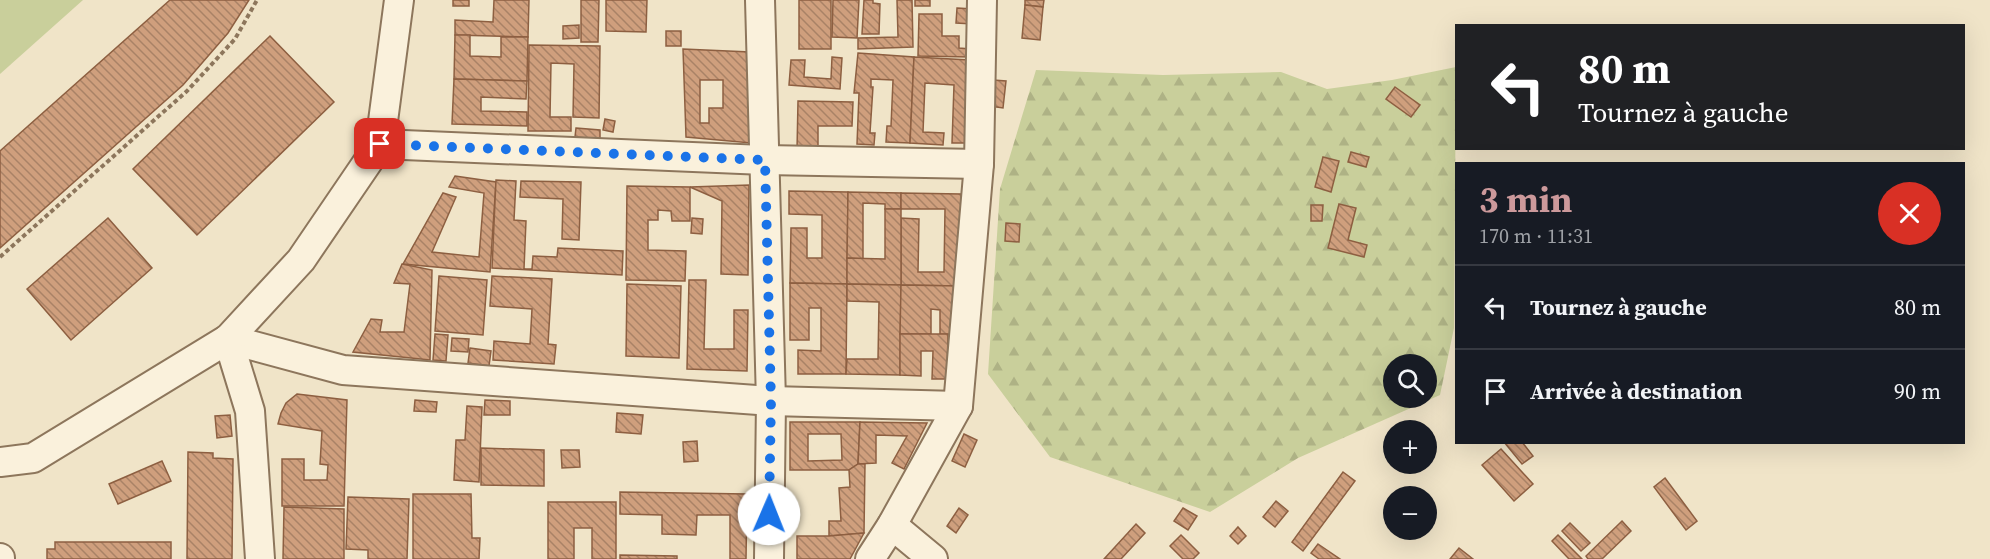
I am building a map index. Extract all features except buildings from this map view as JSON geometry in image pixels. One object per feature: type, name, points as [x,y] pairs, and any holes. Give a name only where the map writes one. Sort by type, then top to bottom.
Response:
[{"type":"street","points":[[0,462],[33,458],[228,339],[301,260],[380,144],[399,0]]},
{"type":"street","points":[[760,0],[771,401],[769,559]]},
{"type":"street","points":[[870,559],[892,525],[958,406],[979,164],[982,0]]},
{"type":"street","points":[[380,144],[765,160],[979,164]]},
{"type":"street","points":[[228,339],[343,370],[771,401],[958,406]]},
{"type":"street","points":[[228,339],[250,411],[260,559]]},
{"type":"street","points":[[892,525],[933,559]]},
{"type":"path","points":[[0,257],[187,91],[234,39],[256,0]]},
{"type":"green space","points":[[0,0],[83,0],[0,74]]},
{"type":"green space","points":[[1455,67],[1454,328],[1440,395],[1437,396],[1437,354],[1383,354],[1383,408],[1411,408],[1298,458],[1210,512],[1050,457],[988,374],[1000,189],[1036,70],[1163,75],[1281,72],[1327,89],[1392,80]]},
{"type":"route","points":[[380,144],[765,160],[771,401],[769,514]]}]
